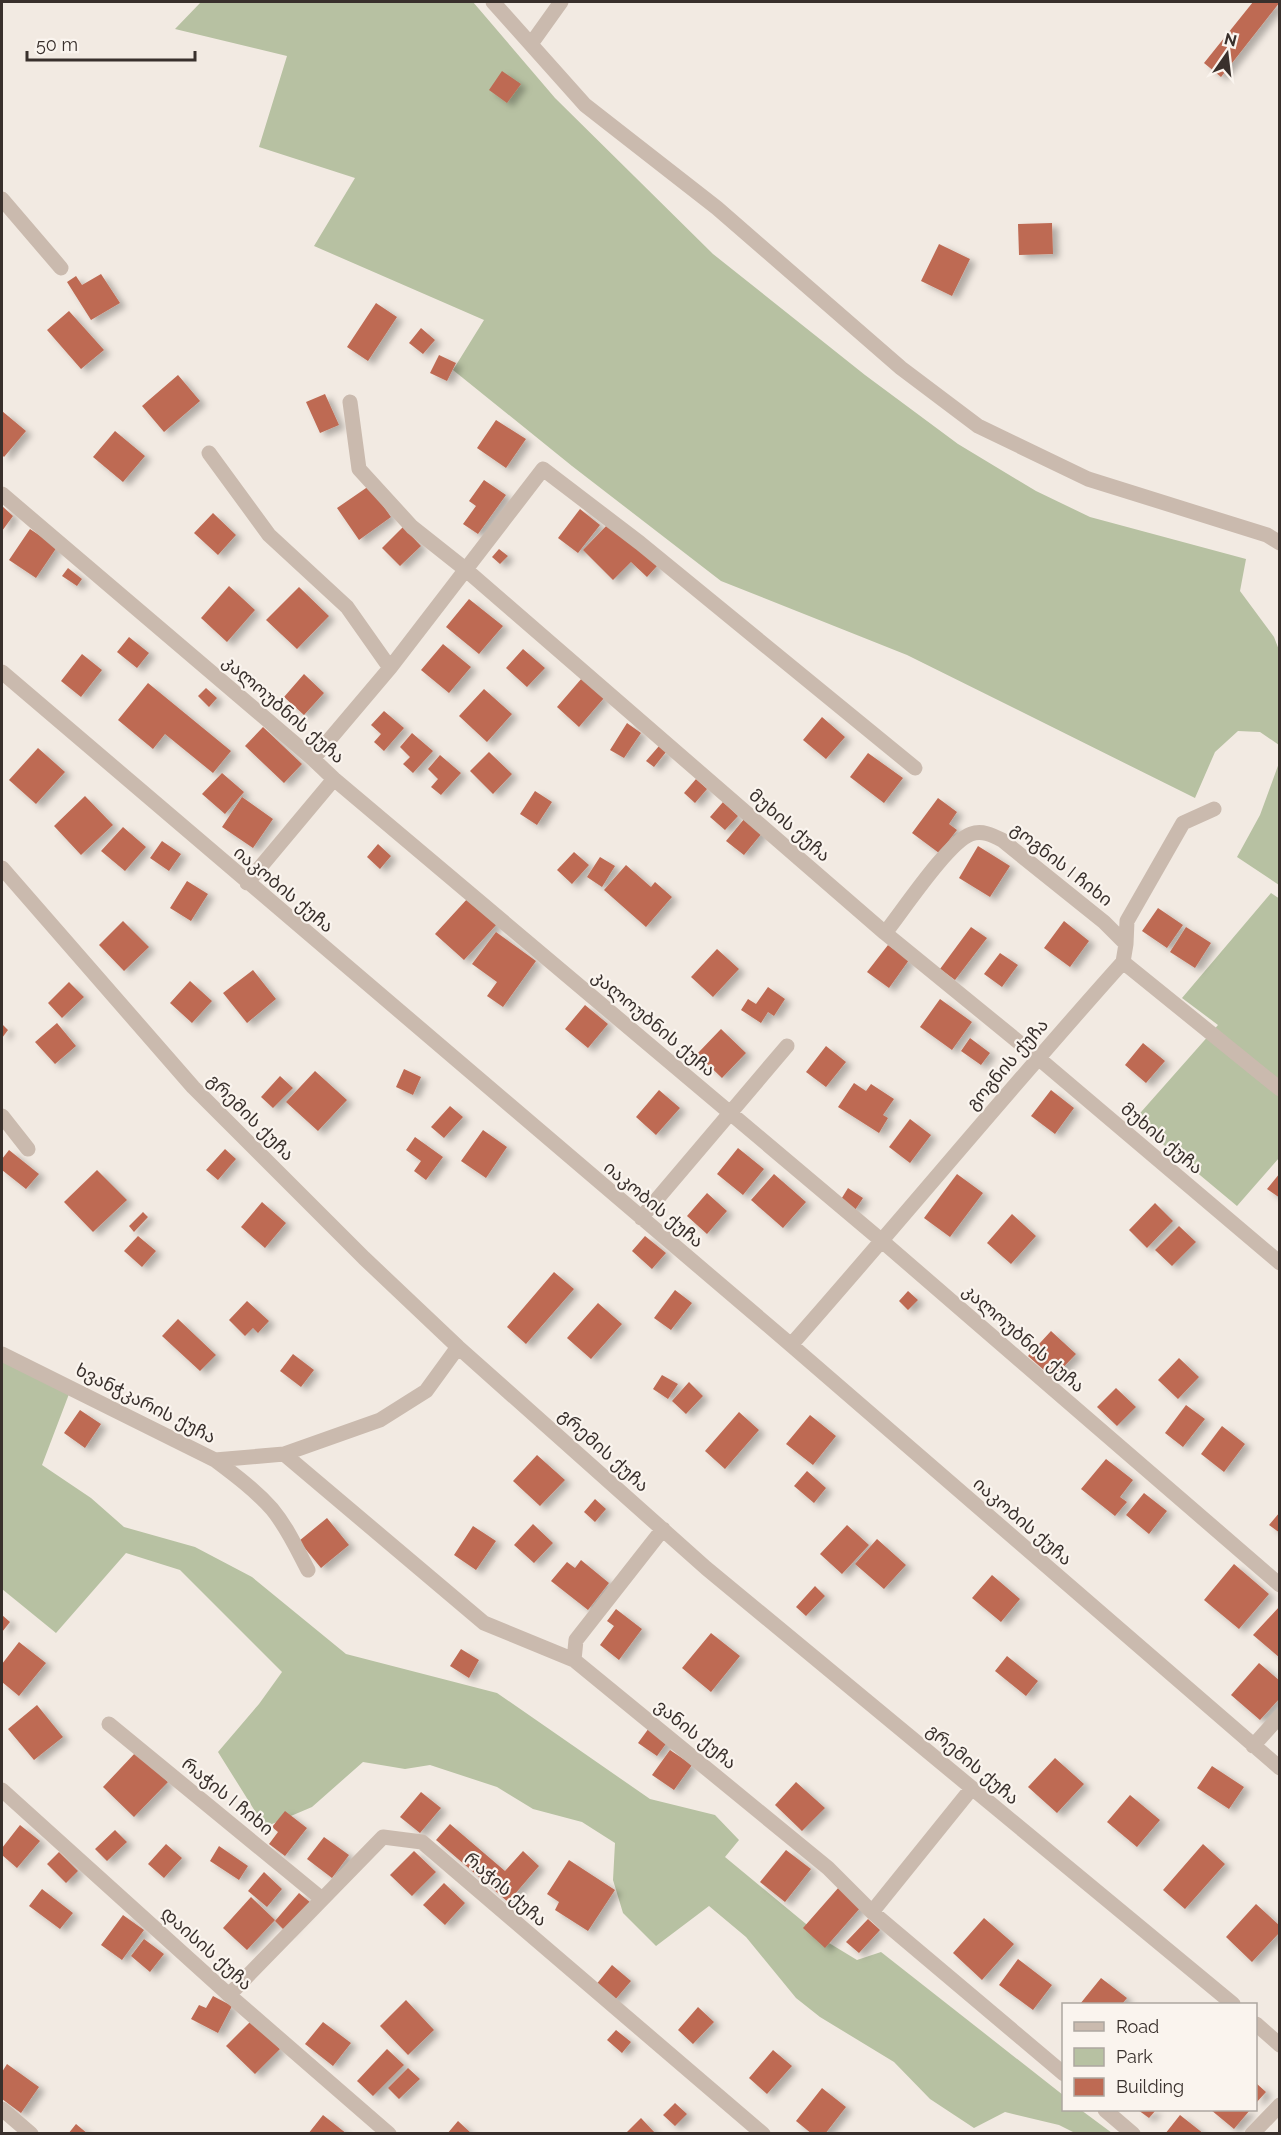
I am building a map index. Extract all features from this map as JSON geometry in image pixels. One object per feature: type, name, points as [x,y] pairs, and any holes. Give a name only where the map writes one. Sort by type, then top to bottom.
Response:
[{"type":"street","points":[[493,2],[585,105],[717,208],[901,368],[978,426],[1088,479],[1267,535],[1280,543]]},
{"type":"street","points":[[531,44],[561,2]]},
{"type":"street","points":[[2,199],[61,268]]},
{"type":"street","name":"მუხის ქუჩა","points":[[350,402],[359,469],[412,527],[465,569],[885,933],[1038,1057],[1280,1263]]},
{"type":"street","points":[[209,453],[269,535],[347,608],[390,668]]},
{"type":"street","points":[[313,759],[390,668],[543,469],[640,543],[915,768]]},
{"type":"street","name":"კალოუბნის ქუჩა","points":[[2,494],[334,779],[882,1241],[1280,1586]]},
{"type":"street","name":"იაკობის ქუჩა","points":[[2,672],[791,1345],[1280,1768]]},
{"type":"street","points":[[247,883],[334,779]]},
{"type":"street","points":[[1214,808],[1183,823],[1127,921],[1123,962],[1280,1089]]},
{"type":"street","name":"გოგნის I ჩიხი","points":[[885,933],[960,840],[971,834],[985,832],[1002,840],[1104,922],[1126,944]]},
{"type":"street","name":"გრემის ქუჩა","points":[[2,868],[193,1087],[364,1258],[458,1347],[706,1568],[1232,2003]]},
{"type":"street","name":"გოგნის ქუჩა","points":[[791,1345],[1038,1057],[1123,962]]},
{"type":"street","points":[[641,1218],[787,1046]]},
{"type":"street","points":[[2,1116],[28,1149]]},
{"type":"street","name":"ხვანჭკარის ქუჩა","points":[[2,1354],[215,1460],[284,1454],[380,1420],[426,1390],[458,1347]]},
{"type":"street","name":"ვანის ქუჩა","points":[[284,1454],[484,1623],[574,1660],[828,1868],[872,1912],[1062,2072]]},
{"type":"street","points":[[215,1460],[245,1482],[273,1510],[308,1570]]},
{"type":"street","points":[[574,1660],[576,1640],[663,1529]]},
{"type":"street","points":[[1253,1746],[1280,1716]]},
{"type":"street","name":"რაჭის I ჩიხი","points":[[109,1724],[322,1899]]},
{"type":"street","points":[[872,1912],[972,1788]]},
{"type":"street","name":"დაისის ქუჩა","points":[[2,1790],[229,1995],[389,2133]]},
{"type":"street","name":"რაჭის ქუჩა","points":[[229,1995],[383,1837],[422,1842],[763,2133]]},
{"type":"street","points":[[1257,2025],[1279,2043]]},
{"type":"street","points":[[1252,2133],[1280,2105]]},
{"type":"street","points":[[2,2109],[31,2133]]},
{"type":"street","points":[[1107,2111],[1133,2133]]},
{"type":"green space","points":[[201,2],[473,2],[555,98],[713,254],[865,375],[958,444],[1036,491],[1090,517],[1246,559],[1240,591],[1274,637],[1279,650],[1279,745],[1260,732],[1238,731],[1215,752],[1195,798],[907,655],[721,581],[572,466],[453,370],[484,320],[314,246],[355,178],[259,147],[287,56],[175,29]]},
{"type":"green space","points":[[1279,763],[1279,885],[1237,857],[1260,815]]},
{"type":"green space","points":[[1271,893],[1280,899],[1279,1158],[1237,1206],[1134,1120],[1218,1025],[1182,998]]},
{"type":"green space","points":[[2,1361],[69,1394],[42,1465],[91,1498],[124,1527],[195,1547],[252,1577],[346,1654],[497,1693],[650,1799],[715,1815],[739,1840],[725,1857],[829,1943],[857,1960],[881,1952],[1062,2094],[1062,2111],[1082,2111],[1112,2133],[1075,2133],[1059,2125],[1005,2112],[974,2128],[930,2099],[894,2062],[820,2017],[796,1998],[746,1937],[709,1906],[656,1946],[623,1913],[613,1880],[615,1843],[582,1822],[533,1809],[497,1787],[430,1765],[405,1769],[363,1762],[312,1807],[265,1827],[218,1752],[259,1704],[282,1672],[180,1570],[126,1553],[56,1633],[2,1589]]},
{"type":"building","points":[[1253,2],[1280,2],[1221,77],[1204,63]]},
{"type":"building","points":[[502,71],[521,84],[507,103],[489,90]]},
{"type":"building","points":[[1052,223],[1053,254],[1019,255],[1018,224]]},
{"type":"building","points":[[939,244],[970,259],[952,296],[921,281]]},
{"type":"building","points":[[101,274],[120,303],[91,320],[67,282],[76,276],[82,285]]},
{"type":"building","points":[[376,303],[397,317],[368,361],[347,347]]},
{"type":"building","points":[[69,311],[104,350],[81,369],[47,330]]},
{"type":"building","points":[[421,328],[435,340],[423,354],[409,343]]},
{"type":"building","points":[[439,355],[456,363],[447,381],[430,373]]},
{"type":"building","points":[[178,375],[200,401],[164,432],[142,406]]},
{"type":"building","points":[[325,394],[339,425],[320,433],[306,402]]},
{"type":"building","points":[[2,411],[26,431],[4,457],[2,455]]},
{"type":"building","points":[[496,420],[526,439],[506,468],[477,448]]},
{"type":"building","points":[[115,431],[145,456],[123,482],[93,457]]},
{"type":"building","points":[[484,480],[506,495],[478,534],[463,524],[476,506],[469,501]]},
{"type":"building","points":[[369,486],[391,517],[359,540],[337,508]]},
{"type":"building","points":[[2,506],[13,516],[2,531]]},
{"type":"building","points":[[580,509],[600,525],[578,553],[558,538]]},
{"type":"building","points":[[213,513],[236,535],[218,555],[194,533]]},
{"type":"building","points":[[611,521],[657,566],[647,577],[631,562],[613,580],[583,550]]},
{"type":"building","points":[[403,527],[421,546],[400,566],[382,548]]},
{"type":"building","points":[[30,529],[57,547],[36,578],[9,560]]},
{"type":"building","points":[[499,549],[508,556],[500,564],[492,557]]},
{"type":"building","points":[[68,568],[82,579],[77,586],[62,576]]},
{"type":"building","points":[[229,586],[255,610],[227,642],[201,618]]},
{"type":"building","points":[[299,587],[329,616],[297,649],[266,620]]},
{"type":"building","points":[[469,599],[503,626],[479,654],[446,627]]},
{"type":"building","points":[[129,637],[149,653],[137,668],[117,652]]},
{"type":"building","points":[[443,644],[471,667],[449,693],[421,670]]},
{"type":"building","points":[[523,649],[545,668],[527,687],[506,668]]},
{"type":"building","points":[[82,654],[102,670],[81,697],[61,681]]},
{"type":"building","points":[[304,674],[324,693],[304,715],[284,697]]},
{"type":"building","points":[[582,678],[604,698],[579,727],[557,707]]},
{"type":"building","points":[[148,683],[231,751],[213,773],[165,734],[153,749],[118,720]]},
{"type":"building","points":[[206,688],[217,698],[209,707],[198,696]]},
{"type":"building","points":[[484,689],[512,714],[487,742],[459,716]]},
{"type":"building","points":[[384,711],[404,728],[384,751],[374,742],[381,734],[371,725]]},
{"type":"building","points":[[822,717],[845,737],[826,759],[803,740]]},
{"type":"building","points":[[627,723],[641,733],[624,758],[610,750]]},
{"type":"building","points":[[263,727],[302,764],[284,783],[245,746]]},
{"type":"building","points":[[412,733],[433,751],[413,773],[403,764],[410,757],[400,747]]},
{"type":"building","points":[[659,746],[666,752],[654,767],[646,761]]},
{"type":"building","points":[[38,748],[65,772],[36,804],[9,780]]},
{"type":"building","points":[[489,752],[512,774],[493,794],[470,771]]},
{"type":"building","points":[[868,753],[903,778],[884,803],[850,777]]},
{"type":"building","points":[[440,755],[461,773],[441,795],[431,787],[438,779],[428,769]]},
{"type":"building","points":[[222,773],[244,792],[225,814],[202,794]]},
{"type":"building","points":[[696,779],[707,789],[695,803],[684,793]]},
{"type":"building","points":[[535,791],[552,802],[537,825],[520,814]]},
{"type":"building","points":[[85,796],[113,825],[81,855],[54,826]]},
{"type":"building","points":[[242,797],[273,819],[253,848],[222,827]]},
{"type":"building","points":[[938,798],[957,812],[949,824],[957,830],[939,853],[912,833]]},
{"type":"building","points":[[723,802],[738,816],[725,830],[710,817]]},
{"type":"building","points":[[745,818],[763,832],[744,855],[726,841]]},
{"type":"building","points":[[123,827],[146,847],[125,871],[101,851]]},
{"type":"building","points":[[162,841],[181,854],[169,871],[150,858]]},
{"type":"building","points":[[378,844],[391,856],[380,869],[367,857]]},
{"type":"building","points":[[978,846],[1010,866],[990,897],[959,878]]},
{"type":"building","points":[[574,852],[589,865],[572,884],[557,870]]},
{"type":"building","points":[[600,857],[615,866],[602,887],[587,877]]},
{"type":"building","points":[[626,865],[651,887],[655,882],[672,897],[646,927],[604,890]]},
{"type":"building","points":[[187,881],[208,894],[191,921],[170,908]]},
{"type":"building","points":[[468,898],[497,924],[464,960],[435,934]]},
{"type":"building","points":[[1158,908],[1183,925],[1167,948],[1142,931]]},
{"type":"building","points":[[123,921],[149,947],[124,971],[99,945]]},
{"type":"building","points":[[1064,921],[1089,941],[1070,967],[1044,948]]},
{"type":"building","points":[[971,927],[987,938],[955,980],[940,969]]},
{"type":"building","points":[[1186,927],[1211,943],[1195,968],[1170,952]]},
{"type":"building","points":[[496,932],[536,961],[503,1007],[487,996],[497,982],[472,964]]},
{"type":"building","points":[[888,945],[909,960],[889,988],[867,972]]},
{"type":"building","points":[[717,949],[739,969],[713,997],[691,977]]},
{"type":"building","points":[[1000,953],[1018,965],[1002,987],[984,974]]},
{"type":"building","points":[[253,970],[276,999],[247,1023],[223,993]]},
{"type":"building","points":[[190,981],[212,1001],[192,1023],[170,1003]]},
{"type":"building","points":[[69,982],[84,997],[62,1018],[48,1003]]},
{"type":"building","points":[[768,987],[785,999],[774,1016],[768,1012],[761,1023],[741,1010],[748,999],[756,1004]]},
{"type":"building","points":[[940,999],[972,1022],[952,1050],[920,1027]]},
{"type":"building","points":[[585,1005],[608,1024],[588,1048],[565,1029]]},
{"type":"building","points":[[57,1023],[76,1046],[55,1064],[35,1042]]},
{"type":"building","points":[[2,1024],[8,1030],[2,1038]]},
{"type":"building","points":[[721,1029],[746,1053],[722,1078],[697,1054]]},
{"type":"building","points":[[970,1038],[990,1053],[981,1065],[961,1051]]},
{"type":"building","points":[[1143,1043],[1165,1061],[1146,1083],[1125,1065]]},
{"type":"building","points":[[826,1046],[846,1062],[826,1087],[806,1072]]},
{"type":"building","points":[[404,1069],[421,1077],[413,1095],[396,1087]]},
{"type":"building","points":[[315,1071],[347,1100],[318,1131],[286,1102]]},
{"type":"building","points":[[280,1076],[293,1088],[273,1108],[261,1097]]},
{"type":"building","points":[[854,1083],[866,1091],[871,1084],[894,1099],[883,1115],[888,1118],[879,1133],[838,1107]]},
{"type":"building","points":[[659,1090],[680,1108],[656,1135],[636,1117]]},
{"type":"building","points":[[1051,1090],[1074,1108],[1055,1134],[1031,1116]]},
{"type":"building","points":[[450,1106],[463,1117],[444,1138],[431,1127]]},
{"type":"building","points":[[910,1119],[931,1135],[910,1163],[889,1147]]},
{"type":"building","points":[[483,1130],[507,1147],[486,1178],[461,1161]]},
{"type":"building","points":[[415,1137],[443,1157],[426,1180],[414,1171],[421,1161],[406,1150]]},
{"type":"building","points":[[738,1148],[764,1169],[743,1195],[717,1174]]},
{"type":"building","points":[[225,1149],[236,1159],[218,1180],[206,1170]]},
{"type":"building","points":[[9,1150],[39,1174],[26,1189],[2,1170],[2,1159]]},
{"type":"building","points":[[97,1170],[127,1200],[93,1232],[64,1202]]},
{"type":"building","points":[[1280,1173],[1280,1198],[1267,1189]]},
{"type":"building","points":[[774,1174],[806,1202],[783,1228],[751,1200]]},
{"type":"building","points":[[957,1174],[983,1193],[950,1237],[924,1218]]},
{"type":"building","points":[[848,1188],[863,1198],[855,1210],[840,1201]]},
{"type":"building","points":[[707,1193],[727,1211],[707,1234],[687,1216]]},
{"type":"building","points":[[262,1202],[286,1223],[265,1248],[241,1227]]},
{"type":"building","points":[[1155,1203],[1173,1221],[1147,1248],[1129,1230]]},
{"type":"building","points":[[143,1212],[148,1217],[134,1232],[129,1226]]},
{"type":"building","points":[[1012,1214],[1036,1236],[1011,1264],[987,1243]]},
{"type":"building","points":[[1179,1226],[1196,1242],[1172,1266],[1155,1250]]},
{"type":"building","points":[[138,1236],[156,1251],[142,1267],[124,1251]]},
{"type":"building","points":[[645,1236],[666,1253],[652,1269],[632,1251]]},
{"type":"building","points":[[554,1272],[574,1289],[526,1344],[507,1327]]},
{"type":"building","points":[[675,1290],[692,1303],[671,1330],[654,1318]]},
{"type":"building","points":[[908,1291],[918,1300],[908,1310],[899,1301]]},
{"type":"building","points":[[247,1301],[269,1321],[258,1333],[253,1328],[245,1336],[229,1320]]},
{"type":"building","points":[[598,1303],[622,1324],[591,1359],[567,1338]]},
{"type":"building","points":[[178,1319],[216,1355],[200,1371],[162,1336]]},
{"type":"building","points":[[1051,1331],[1076,1354],[1053,1378],[1028,1356]]},
{"type":"building","points":[[293,1354],[314,1370],[301,1387],[280,1371]]},
{"type":"building","points":[[1179,1358],[1199,1377],[1178,1399],[1158,1380]]},
{"type":"building","points":[[662,1375],[678,1384],[668,1399],[653,1389]]},
{"type":"building","points":[[689,1382],[703,1396],[686,1414],[672,1401]]},
{"type":"building","points":[[1116,1388],[1136,1407],[1117,1426],[1097,1407]]},
{"type":"building","points":[[1186,1405],[1205,1419],[1183,1447],[1165,1433]]},
{"type":"building","points":[[80,1410],[101,1424],[85,1448],[64,1433]]},
{"type":"building","points":[[739,1412],[759,1430],[725,1469],[705,1451]]},
{"type":"building","points":[[810,1415],[836,1436],[813,1465],[786,1444]]},
{"type":"building","points":[[1222,1426],[1245,1444],[1224,1472],[1201,1454]]},
{"type":"building","points":[[537,1455],[565,1480],[540,1506],[513,1481]]},
{"type":"building","points":[[1106,1459],[1133,1480],[1120,1497],[1127,1502],[1115,1516],[1081,1489]]},
{"type":"building","points":[[807,1471],[826,1488],[814,1503],[794,1486]]},
{"type":"building","points":[[1144,1493],[1167,1511],[1149,1534],[1126,1515]]},
{"type":"building","points":[[595,1499],[606,1509],[595,1522],[584,1512]]},
{"type":"building","points":[[1280,1512],[1280,1533],[1269,1525]]},
{"type":"building","points":[[327,1518],[349,1545],[321,1568],[299,1541]]},
{"type":"building","points":[[533,1524],[553,1543],[534,1563],[514,1545]]},
{"type":"building","points":[[847,1525],[869,1545],[842,1574],[820,1554]]},
{"type":"building","points":[[473,1526],[496,1541],[476,1570],[454,1555]]},
{"type":"building","points":[[877,1539],[906,1565],[884,1589],[855,1564]]},
{"type":"building","points":[[581,1560],[609,1583],[588,1610],[551,1581],[567,1562],[575,1568]]},
{"type":"building","points":[[1234,1564],[1269,1594],[1239,1629],[1204,1600]]},
{"type":"building","points":[[992,1575],[1020,1599],[1001,1622],[972,1598]]},
{"type":"building","points":[[815,1586],[825,1596],[806,1616],[796,1607]]},
{"type":"building","points":[[1280,1606],[1280,1658],[1253,1635]]},
{"type":"building","points":[[616,1609],[642,1629],[619,1660],[600,1645],[614,1626],[607,1621]]},
{"type":"building","points":[[2,1615],[10,1622],[2,1632]]},
{"type":"building","points":[[711,1633],[740,1656],[711,1692],[682,1668]]},
{"type":"building","points":[[19,1642],[46,1663],[19,1696],[2,1682],[2,1664]]},
{"type":"building","points":[[461,1649],[479,1660],[469,1678],[450,1666]]},
{"type":"building","points":[[1007,1656],[1038,1681],[1026,1696],[995,1671]]},
{"type":"building","points":[[1259,1663],[1280,1681],[1280,1698],[1260,1720],[1231,1695]]},
{"type":"building","points":[[37,1705],[63,1737],[34,1760],[8,1729]]},
{"type":"building","points":[[649,1728],[668,1741],[657,1756],[638,1743]]},
{"type":"building","points":[[670,1750],[692,1765],[674,1790],[652,1775]]},
{"type":"building","points":[[136,1752],[168,1782],[134,1817],[103,1787]]},
{"type":"building","points":[[1055,1758],[1084,1784],[1057,1813],[1028,1787]]},
{"type":"building","points":[[1212,1766],[1244,1787],[1229,1809],[1197,1788]]},
{"type":"building","points":[[796,1782],[825,1808],[802,1831],[775,1805]]},
{"type":"building","points":[[421,1792],[441,1808],[420,1833],[400,1817]]},
{"type":"building","points":[[1130,1795],[1160,1820],[1137,1847],[1107,1822]]},
{"type":"building","points":[[285,1811],[307,1828],[285,1856],[269,1844],[278,1832],[272,1827]]},
{"type":"building","points":[[450,1824],[505,1871],[523,1851],[539,1866],[508,1902],[436,1840]]},
{"type":"building","points":[[20,1825],[40,1841],[17,1868],[2,1855],[2,1848]]},
{"type":"building","points":[[115,1830],[127,1842],[107,1861],[95,1849]]},
{"type":"building","points":[[324,1837],[349,1855],[332,1878],[307,1859]]},
{"type":"building","points":[[166,1844],[182,1858],[164,1878],[148,1864]]},
{"type":"building","points":[[1203,1844],[1225,1864],[1185,1909],[1163,1890]]},
{"type":"building","points":[[219,1846],[248,1866],[239,1880],[210,1861]]},
{"type":"building","points":[[786,1850],[811,1869],[785,1902],[760,1882]]},
{"type":"building","points":[[414,1851],[436,1872],[412,1896],[390,1875]]},
{"type":"building","points":[[59,1852],[78,1871],[66,1883],[47,1864]]},
{"type":"building","points":[[569,1860],[615,1890],[588,1931],[555,1910],[559,1902],[547,1894]]},
{"type":"building","points":[[264,1872],[282,1889],[267,1907],[248,1891]]},
{"type":"building","points":[[444,1883],[465,1903],[445,1925],[423,1905]]},
{"type":"building","points":[[839,1887],[861,1907],[825,1948],[803,1928]]},
{"type":"building","points":[[42,1889],[73,1913],[60,1929],[29,1906]]},
{"type":"building","points":[[299,1893],[311,1903],[286,1932],[275,1921]]},
{"type":"building","points":[[251,1897],[275,1920],[247,1950],[223,1928]]},
{"type":"building","points":[[1256,1904],[1280,1926],[1280,1932],[1252,1962],[1226,1937]]},
{"type":"building","points":[[123,1915],[144,1930],[122,1960],[101,1945]]},
{"type":"building","points":[[984,1918],[1014,1944],[982,1980],[953,1953]]},
{"type":"building","points":[[868,1919],[880,1930],[859,1953],[846,1942]]},
{"type":"building","points":[[144,1939],[164,1954],[150,1972],[131,1956]]},
{"type":"building","points":[[1018,1959],[1052,1985],[1033,2010],[999,1985]]},
{"type":"building","points":[[612,1965],[631,1981],[614,2001],[595,1986]]},
{"type":"building","points":[[1101,1978],[1127,1998],[1123,2003],[1081,2003]]},
{"type":"building","points":[[213,1996],[232,2006],[218,2033],[191,2019],[199,2005],[206,2008]]},
{"type":"building","points":[[406,2000],[434,2030],[408,2055],[380,2026]]},
{"type":"building","points":[[698,2007],[714,2022],[693,2044],[678,2030]]},
{"type":"building","points":[[251,2021],[280,2049],[255,2074],[226,2046]]},
{"type":"building","points":[[323,2022],[351,2043],[333,2066],[305,2044]]},
{"type":"building","points":[[616,2030],[631,2042],[622,2053],[607,2040]]},
{"type":"building","points":[[387,2049],[404,2065],[373,2096],[357,2081]]},
{"type":"building","points":[[773,2050],[792,2066],[767,2094],[749,2078]]},
{"type":"building","points":[[7,2064],[39,2087],[21,2113],[2,2099],[2,2072]]},
{"type":"building","points":[[408,2068],[420,2079],[399,2099],[388,2088]]},
{"type":"building","points":[[1257,2084],[1266,2092],[1257,2102]]},
{"type":"building","points":[[822,2088],[846,2107],[825,2134],[812,2134],[796,2121]]},
{"type":"building","points":[[675,2103],[687,2114],[675,2126],[663,2115]]},
{"type":"building","points":[[1139,2111],[1155,2111],[1149,2118]]},
{"type":"building","points":[[1212,2111],[1249,2111],[1234,2129]]},
{"type":"building","points":[[323,2115],[347,2134],[308,2134]]},
{"type":"building","points":[[1180,2115],[1204,2134],[1165,2134]]},
{"type":"building","points":[[641,2118],[656,2134],[625,2134]]},
{"type":"building","points":[[458,2121],[472,2134],[447,2134]]},
{"type":"building","points":[[76,2124],[88,2134],[68,2134]]}]
